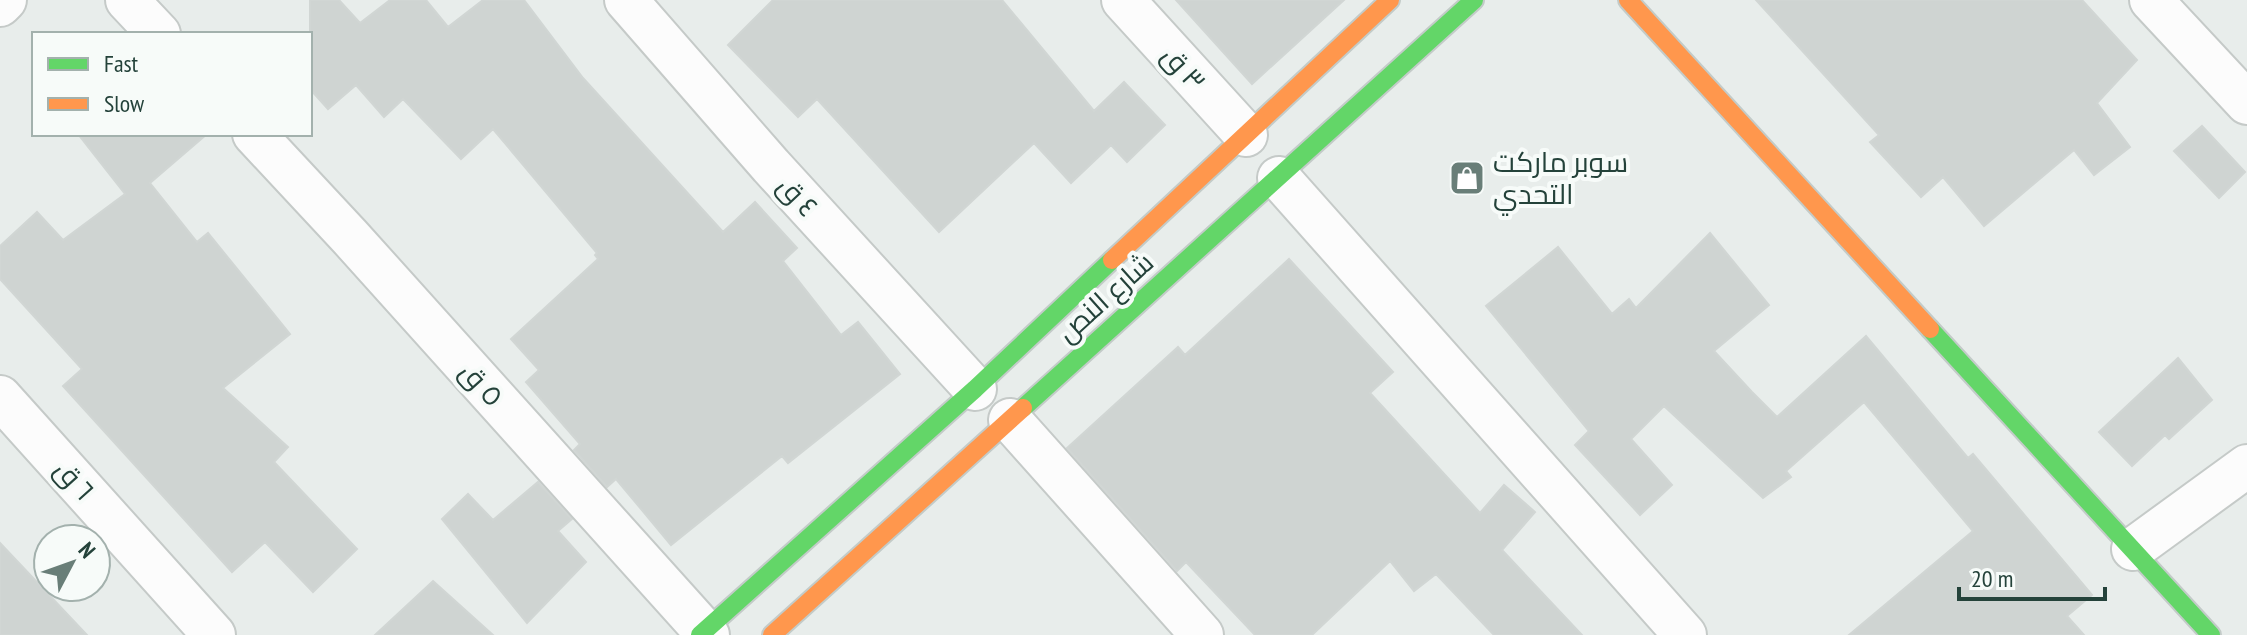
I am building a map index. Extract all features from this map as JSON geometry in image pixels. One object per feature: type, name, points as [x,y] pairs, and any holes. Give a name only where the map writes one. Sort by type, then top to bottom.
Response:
[{"type":"main road","name":"شارع النص","points":[[704,634],[975,389],[1390,0]]},
{"type":"main road","name":"شارع النص","points":[[772,635],[1474,0]]},
{"type":"main road","points":[[1628,0],[2211,635]]},
{"type":"street","points":[[0,5],[5,0]]},
{"type":"street","points":[[127,0],[157,32]]},
{"type":"street","name":"٤ ق","points":[[626,0],[771,166],[975,389]]},
{"type":"street","name":"٣ ق","points":[[1123,0],[1246,135]]},
{"type":"street","points":[[2151,0],[2247,103]]},
{"type":"street","name":"٥ ق","points":[[256,136],[704,634]]},
{"type":"street","points":[[1279,178],[1685,635]]},
{"type":"street","name":"٦ ق","points":[[0,397],[214,635]]},
{"type":"street","points":[[1010,420],[1202,635]]},
{"type":"street","points":[[2133,549],[2247,466]]},
{"type":"building","points":[[310,0],[339,0],[360,23],[390,0],[426,0],[448,27],[483,0],[524,0],[583,78],[723,232],[755,202],[797,248],[783,261],[841,335],[858,322],[900,374],[788,463],[782,456],[671,545],[616,479],[607,487],[574,450],[580,444],[526,382],[539,370],[511,339],[598,259],[597,253],[493,129],[461,159],[403,99],[384,117],[356,85],[328,109],[312,91]]},
{"type":"building","points":[[773,0],[1002,0],[1094,111],[1124,82],[1165,125],[1127,162],[1111,145],[1071,183],[1034,143],[939,232],[817,99],[798,117],[728,45]]},
{"type":"building","points":[[1176,0],[1344,0],[1252,84]]},
{"type":"building","points":[[1756,0],[2082,0],[2137,60],[2097,103],[2130,147],[2094,175],[2074,150],[1984,226],[1943,177],[1921,197],[1870,142],[1879,135]]},
{"type":"building","points":[[2202,126],[2245,172],[2219,198],[2174,151]]},
{"type":"building","points":[[80,136],[205,136],[150,183],[197,242],[208,233],[290,334],[223,388],[288,447],[274,462],[357,549],[313,592],[265,542],[232,572],[63,386],[82,369],[0,279],[0,246],[37,212],[63,240],[125,194]]},
{"type":"building","points":[[1710,233],[1769,305],[1714,351],[1752,392],[1777,417],[1866,336],[1968,458],[1973,454],[2092,595],[2067,616],[2084,635],[1849,635],[1973,531],[1864,402],[1786,471],[1791,477],[1763,498],[1664,406],[1631,439],[1672,485],[1640,515],[1575,445],[1589,431],[1486,306],[1558,247],[1612,314],[1629,299],[1636,308]]},
{"type":"building","points":[[1289,259],[1393,372],[1370,393],[1480,513],[1504,485],[1535,512],[1502,550],[1582,635],[1494,635],[1436,574],[1414,591],[1390,561],[1312,635],[1255,635],[1186,562],[1177,571],[1067,448],[1178,347],[1185,355]]},
{"type":"building","points":[[2178,358],[2212,400],[2169,439],[2165,435],[2132,466],[2099,432]]},
{"type":"building","points":[[538,482],[572,519],[558,531],[586,562],[527,623],[442,519],[468,494],[493,520]]},
{"type":"building","points":[[0,543],[32,577],[32,603],[57,603],[87,635],[0,635]]},
{"type":"building","points":[[433,581],[493,635],[375,635]]},
{"type":"traffic: fast","points":[[1023,408],[1474,0]]},
{"type":"traffic: fast","points":[[700,635],[975,389],[1112,260]]},
{"type":"traffic: fast","points":[[1930,329],[2211,635]]},
{"type":"traffic: slow","points":[[1112,260],[1390,0]]},
{"type":"traffic: slow","points":[[1628,0],[1930,329]]},
{"type":"traffic: slow","points":[[772,635],[1023,408]]},
{"type":"place","name":"سوبر ماركت التحدي","points":[[1467,178]]}]
